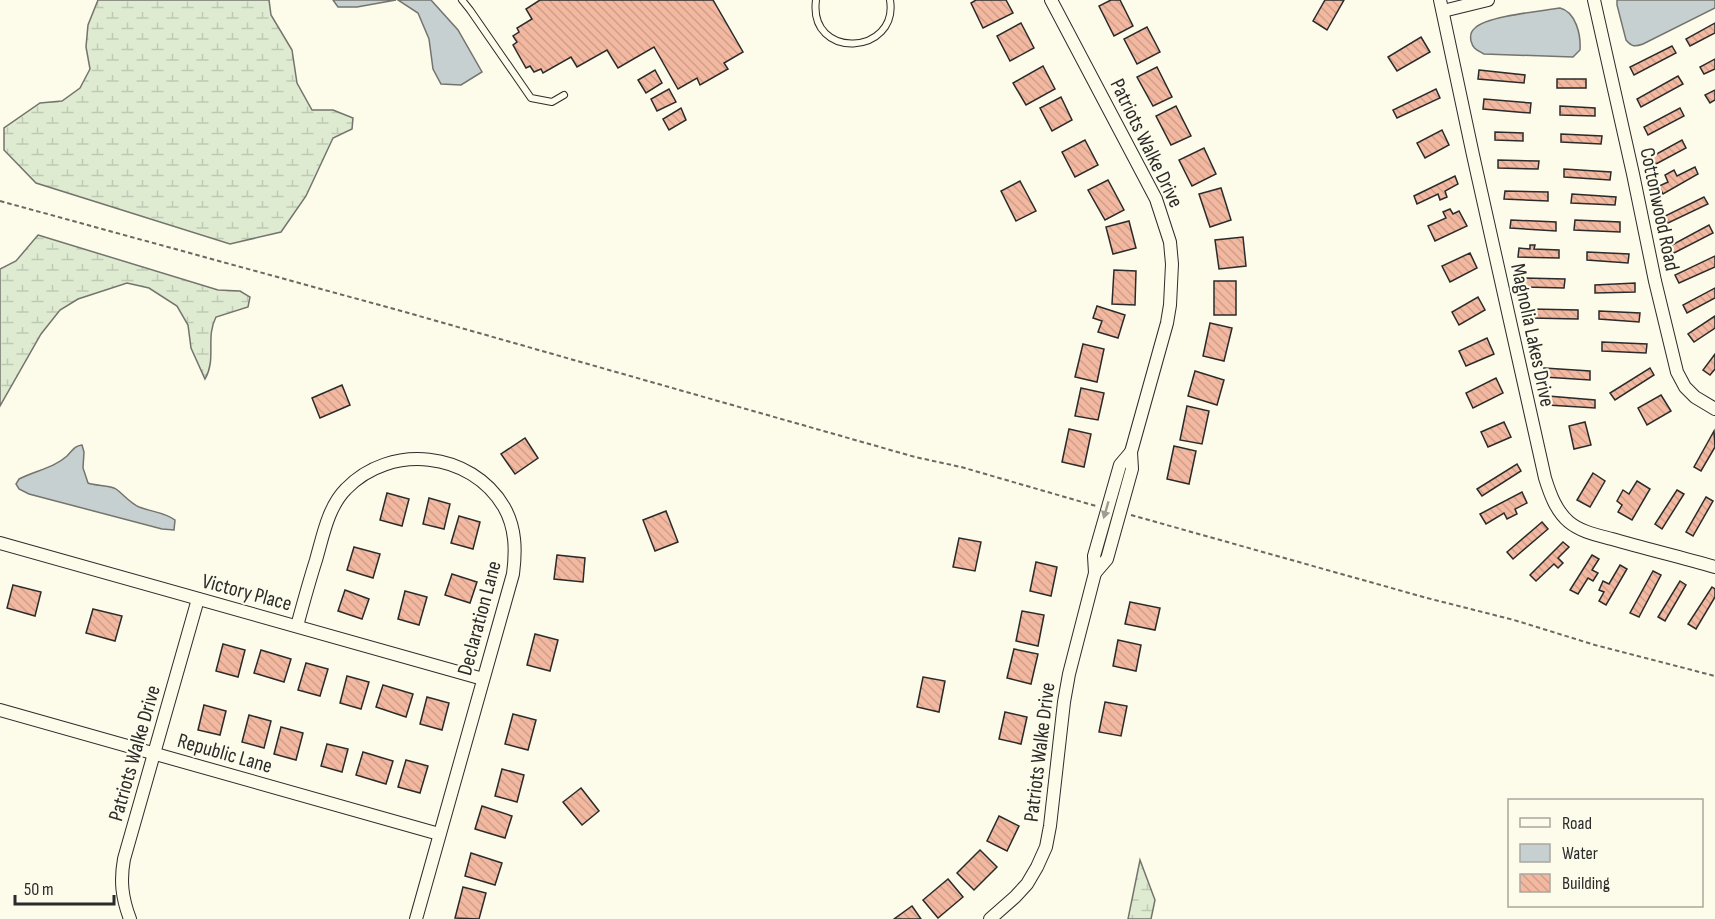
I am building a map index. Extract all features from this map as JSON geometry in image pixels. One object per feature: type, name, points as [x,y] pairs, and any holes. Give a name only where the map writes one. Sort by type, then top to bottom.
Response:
[{"type":"street","name":"Patriots Walke Drive","points":[[1051,0],[1156,199],[1170,242],[1173,285],[1167,323],[1131,452],[1132,469],[1107,559],[1095,573]]},
{"type":"street","points":[[1442,5],[1488,0]]},
{"type":"street","name":"Cottonwood Road","points":[[1594,0],[1677,372],[1685,387],[1695,397],[1715,409]]},
{"type":"street","name":"Magnolia Lakes Drive","points":[[1442,5],[1545,478],[1557,509],[1571,524],[1582,530],[1715,567]]},
{"type":"street","name":"Patriots Walke Drive","points":[[990,919],[1027,884],[1046,848],[1064,702],[1095,573],[1094,555],[1120,465],[1131,452]]},
{"type":"street","name":"Declaration Lane","points":[[297,626],[324,530],[333,507],[344,490],[358,477],[375,467],[394,461],[427,459],[446,463],[480,480],[505,508],[515,539],[516,555],[513,574],[416,919]]},
{"type":"street","name":"Victory Place","points":[[0,543],[483,679]]},
{"type":"street","name":"Patriots Walke Drive","points":[[130,919],[123,897],[122,873],[198,599]]},
{"type":"street","name":"Republic Lane","points":[[0,710],[439,834]]},
{"type":"lane","points":[[462,0],[531,98],[552,102],[564,96]]},
{"type":"lane","points":[[816,0],[816,19],[822,31],[832,39],[847,44],[861,43],[876,37],[888,22],[892,11],[890,0]]},
{"type":"path","points":[[0,201],[427,318],[915,457],[961,467],[1107,508]]},
{"type":"path","points":[[1120,512],[1514,620],[1595,645],[1715,676]]},
{"type":"green space","points":[[98,0],[269,0],[271,15],[292,50],[297,83],[312,110],[333,110],[353,118],[352,129],[333,138],[306,196],[281,232],[230,244],[36,183],[4,150],[4,128],[40,103],[62,101],[80,88],[90,69],[86,47],[88,25]]},
{"type":"green space","points":[[38,235],[218,290],[240,291],[250,297],[248,307],[216,317],[211,333],[210,363],[205,379],[191,348],[188,325],[177,306],[149,288],[127,283],[78,299],[60,310],[41,334],[0,406],[0,269],[16,261]]},
{"type":"green space","points":[[1140,860],[1155,900],[1151,919],[1128,919]]},
{"type":"water","points":[[333,0],[396,0],[357,7],[338,7]]},
{"type":"water","points":[[398,0],[431,0],[458,30],[482,72],[461,85],[441,84],[433,69],[429,39],[418,13]]},
{"type":"water","points":[[1617,0],[1715,0],[1715,8],[1643,44],[1634,46],[1626,40]]},
{"type":"water","points":[[1560,8],[1574,19],[1580,38],[1580,50],[1573,57],[1484,54],[1472,44],[1472,32],[1481,24],[1502,17]]},
{"type":"water","points":[[82,445],[83,468],[88,483],[113,488],[139,507],[171,517],[175,520],[174,530],[162,529],[29,494],[19,489],[16,484],[19,479],[56,464],[75,447]]},
{"type":"building","points":[[540,0],[713,0],[743,52],[724,63],[728,69],[700,85],[697,78],[678,89],[654,47],[618,68],[607,50],[577,67],[571,57],[543,73],[541,69],[534,72],[530,66],[526,68],[513,45],[517,42],[513,36],[519,32],[517,28],[532,19],[526,9]]},
{"type":"building","points":[[976,0],[1006,0],[1013,13],[983,28],[971,3]]},
{"type":"building","points":[[1111,0],[1120,0],[1133,26],[1114,36],[1099,6]]},
{"type":"building","points":[[1325,0],[1344,0],[1327,30],[1313,21]]},
{"type":"building","points":[[1021,23],[1034,48],[1010,61],[997,36]]},
{"type":"building","points":[[1715,23],[1715,33],[1690,46],[1686,39]]},
{"type":"building","points":[[1147,27],[1160,52],[1137,64],[1124,39]]},
{"type":"building","points":[[1421,37],[1430,52],[1397,71],[1388,57]]},
{"type":"building","points":[[1672,46],[1676,53],[1634,75],[1630,67]]},
{"type":"building","points":[[1715,59],[1715,69],[1704,74],[1700,67]]},
{"type":"building","points":[[1043,66],[1055,89],[1026,105],[1013,83]]},
{"type":"building","points":[[1157,67],[1172,97],[1153,106],[1137,77]]},
{"type":"building","points":[[655,70],[662,83],[646,93],[638,80]]},
{"type":"building","points":[[1479,70],[1525,75],[1524,83],[1478,79]]},
{"type":"building","points":[[1678,76],[1683,84],[1641,107],[1637,99]]},
{"type":"building","points":[[1557,79],[1586,79],[1586,88],[1557,88]]},
{"type":"building","points":[[669,89],[676,102],[657,111],[651,99]]},
{"type":"building","points":[[1436,89],[1440,98],[1397,118],[1393,110]]},
{"type":"building","points":[[1715,90],[1715,100],[1710,103],[1705,95]]},
{"type":"building","points":[[1061,97],[1072,120],[1052,131],[1040,108]]},
{"type":"building","points":[[1484,99],[1531,103],[1530,113],[1483,109]]},
{"type":"building","points":[[1176,106],[1191,136],[1171,145],[1156,116]]},
{"type":"building","points":[[1560,106],[1595,108],[1595,116],[1560,115]]},
{"type":"building","points":[[681,108],[686,120],[669,130],[663,119]]},
{"type":"building","points":[[1680,108],[1684,116],[1648,135],[1644,127]]},
{"type":"building","points":[[1442,130],[1449,145],[1425,158],[1417,143]]},
{"type":"building","points":[[1495,132],[1523,133],[1523,141],[1495,140]]},
{"type":"building","points":[[1561,134],[1602,136],[1601,144],[1561,142]]},
{"type":"building","points":[[1085,140],[1098,165],[1075,177],[1062,152]]},
{"type":"building","points":[[1682,140],[1686,148],[1656,164],[1651,157]]},
{"type":"building","points":[[1204,148],[1216,174],[1192,186],[1179,160]]},
{"type":"building","points":[[1498,160],[1539,161],[1538,169],[1498,168]]},
{"type":"building","points":[[1695,167],[1698,174],[1663,194],[1659,186],[1668,182],[1665,175],[1674,170],[1677,176]]},
{"type":"building","points":[[1564,169],[1611,172],[1610,180],[1564,177]]},
{"type":"building","points":[[1455,176],[1458,184],[1445,191],[1447,197],[1440,200],[1438,194],[1417,204],[1414,196]]},
{"type":"building","points":[[1108,180],[1124,210],[1105,220],[1088,190]]},
{"type":"building","points":[[1020,181],[1036,211],[1016,221],[1001,191]]},
{"type":"building","points":[[1221,188],[1231,220],[1210,227],[1199,194]]},
{"type":"building","points":[[1505,191],[1548,192],[1548,201],[1504,199]]},
{"type":"building","points":[[1572,194],[1616,197],[1615,205],[1571,203]]},
{"type":"building","points":[[1704,197],[1708,204],[1668,223],[1665,216]]},
{"type":"building","points":[[1450,209],[1453,214],[1459,211],[1467,226],[1435,241],[1428,226],[1446,218],[1443,212]]},
{"type":"building","points":[[1511,220],[1556,222],[1556,231],[1510,228]]},
{"type":"building","points":[[1575,220],[1620,222],[1620,232],[1574,230]]},
{"type":"building","points":[[1129,221],[1136,248],[1113,254],[1106,227]]},
{"type":"building","points":[[1709,225],[1713,233],[1674,253],[1670,246]]},
{"type":"building","points":[[1243,237],[1246,266],[1219,269],[1215,240]]},
{"type":"building","points":[[1530,245],[1535,245],[1534,249],[1559,250],[1559,258],[1518,257],[1519,248],[1530,249]]},
{"type":"building","points":[[1587,252],[1629,254],[1628,263],[1587,260]]},
{"type":"building","points":[[1470,253],[1477,268],[1450,282],[1442,266]]},
{"type":"building","points":[[1715,256],[1715,267],[1679,283],[1675,275]]},
{"type":"building","points":[[1114,270],[1136,271],[1135,305],[1112,304]]},
{"type":"building","points":[[1524,278],[1565,279],[1564,288],[1524,287]]},
{"type":"building","points":[[1214,281],[1236,281],[1236,315],[1214,315]]},
{"type":"building","points":[[1635,283],[1635,292],[1595,293],[1595,285]]},
{"type":"building","points":[[1715,288],[1715,298],[1687,313],[1683,305]]},
{"type":"building","points":[[1478,297],[1485,310],[1459,325],[1452,312]]},
{"type":"building","points":[[1097,306],[1125,315],[1118,338],[1098,332],[1102,321],[1093,318]]},
{"type":"building","points":[[1531,309],[1578,310],[1578,319],[1531,318]]},
{"type":"building","points":[[1599,311],[1640,313],[1639,322],[1599,319]]},
{"type":"building","points":[[1715,316],[1715,328],[1694,342],[1688,334]]},
{"type":"building","points":[[1210,323],[1232,328],[1224,361],[1203,356]]},
{"type":"building","points":[[1487,338],[1494,354],[1466,366],[1459,351]]},
{"type":"building","points":[[1602,342],[1647,344],[1646,353],[1602,351]]},
{"type":"building","points":[[1083,344],[1104,349],[1097,382],[1075,377]]},
{"type":"building","points":[[1715,354],[1715,369],[1710,375],[1703,370]]},
{"type":"building","points":[[1544,368],[1590,371],[1590,380],[1544,377]]},
{"type":"building","points":[[1650,368],[1654,375],[1615,400],[1610,393]]},
{"type":"building","points":[[1195,371],[1224,380],[1217,405],[1188,396]]},
{"type":"building","points":[[1496,378],[1503,393],[1473,408],[1466,393]]},
{"type":"building","points":[[342,385],[350,405],[320,418],[312,398]]},
{"type":"building","points":[[1081,388],[1104,393],[1098,420],[1075,416]]},
{"type":"building","points":[[1661,395],[1671,411],[1647,425],[1638,408]]},
{"type":"building","points":[[1548,396],[1595,400],[1595,408],[1548,405]]},
{"type":"building","points":[[1187,406],[1209,411],[1202,444],[1180,440]]},
{"type":"building","points":[[1504,422],[1511,437],[1488,447],[1481,432]]},
{"type":"building","points":[[1585,422],[1591,445],[1574,449],[1569,426]]},
{"type":"building","points":[[1069,429],[1091,434],[1084,467],[1062,462]]},
{"type":"building","points":[[1714,431],[1715,447],[1701,471],[1694,467]]},
{"type":"building","points":[[525,438],[538,458],[515,474],[501,454]]},
{"type":"building","points":[[1174,446],[1196,451],[1189,484],[1167,479]]},
{"type":"building","points":[[1517,464],[1521,471],[1482,496],[1477,489]]},
{"type":"building","points":[[1593,473],[1605,481],[1590,507],[1577,500]]},
{"type":"building","points":[[1637,481],[1650,489],[1632,520],[1618,512],[1622,505],[1617,501],[1623,490],[1629,494]]},
{"type":"building","points":[[1677,490],[1684,494],[1662,529],[1655,524]]},
{"type":"building","points":[[1522,492],[1527,503],[1515,509],[1517,514],[1507,519],[1504,513],[1486,524],[1480,514]]},
{"type":"building","points":[[387,493],[409,499],[402,526],[380,520]]},
{"type":"building","points":[[1706,497],[1713,501],[1693,536],[1686,532]]},
{"type":"building","points":[[429,498],[450,504],[444,529],[423,524]]},
{"type":"building","points":[[666,511],[678,542],[655,551],[643,520]]},
{"type":"building","points":[[459,516],[480,522],[473,549],[451,543]]},
{"type":"building","points":[[1542,522],[1548,529],[1513,559],[1507,552]]},
{"type":"building","points":[[959,538],[981,542],[975,571],[953,567]]},
{"type":"building","points":[[1563,542],[1569,547],[1558,558],[1563,563],[1558,568],[1554,564],[1536,581],[1530,575]]},
{"type":"building","points":[[354,547],[380,554],[373,578],[347,570]]},
{"type":"building","points":[[557,555],[585,558],[583,582],[554,579]]},
{"type":"building","points":[[1592,555],[1599,559],[1592,570],[1598,573],[1593,581],[1588,578],[1578,594],[1570,590]]},
{"type":"building","points":[[1036,562],[1057,567],[1051,596],[1030,591]]},
{"type":"building","points":[[1620,565],[1627,569],[1606,605],[1599,601],[1604,592],[1599,590],[1603,581],[1609,584]]},
{"type":"building","points":[[1653,571],[1661,575],[1639,617],[1630,613]]},
{"type":"building","points":[[452,574],[477,582],[470,603],[445,595]]},
{"type":"building","points":[[1680,581],[1686,585],[1665,621],[1658,617]]},
{"type":"building","points":[[13,585],[41,592],[35,616],[7,608]]},
{"type":"building","points":[[1712,587],[1715,589],[1715,597],[1696,629],[1688,624]]},
{"type":"building","points":[[345,590],[369,599],[362,619],[338,611]]},
{"type":"building","points":[[405,591],[427,597],[419,625],[398,619]]},
{"type":"building","points":[[1130,602],[1160,608],[1155,630],[1125,624]]},
{"type":"building","points":[[93,609],[122,616],[115,641],[86,633]]},
{"type":"building","points":[[1022,611],[1044,615],[1038,646],[1016,641]]},
{"type":"building","points":[[535,634],[558,640],[550,671],[527,665]]},
{"type":"building","points":[[1118,640],[1141,645],[1136,671],[1113,666]]},
{"type":"building","points":[[223,644],[245,650],[238,677],[216,671]]},
{"type":"building","points":[[1014,649],[1038,654],[1031,684],[1007,678]]},
{"type":"building","points":[[261,650],[291,659],[284,682],[254,673]]},
{"type":"building","points":[[306,663],[328,669],[320,696],[298,690]]},
{"type":"building","points":[[347,676],[369,682],[361,709],[340,703]]},
{"type":"building","points":[[923,677],[945,681],[939,712],[917,707]]},
{"type":"building","points":[[383,685],[413,694],[406,717],[376,707]]},
{"type":"building","points":[[427,697],[449,703],[442,730],[420,724]]},
{"type":"building","points":[[1105,702],[1127,706],[1121,736],[1099,732]]},
{"type":"building","points":[[204,705],[226,711],[220,735],[198,730]]},
{"type":"building","points":[[1005,712],[1027,717],[1021,744],[999,739]]},
{"type":"building","points":[[513,714],[536,720],[528,750],[505,744]]},
{"type":"building","points":[[249,715],[271,721],[264,748],[242,742]]},
{"type":"building","points":[[281,727],[303,733],[296,760],[274,754]]},
{"type":"building","points":[[327,744],[348,749],[342,772],[321,766]]},
{"type":"building","points":[[363,752],[393,761],[386,784],[356,775]]},
{"type":"building","points":[[406,760],[428,766],[420,793],[398,787]]},
{"type":"building","points":[[502,769],[524,775],[517,802],[495,796]]},
{"type":"building","points":[[581,788],[599,811],[582,825],[563,802]]},
{"type":"building","points":[[482,806],[512,816],[505,838],[475,829]]},
{"type":"building","points":[[999,816],[1019,826],[1007,851],[987,841]]},
{"type":"building","points":[[980,850],[997,867],[974,890],[957,873]]},
{"type":"building","points":[[471,853],[502,863],[495,885],[465,876]]},
{"type":"building","points":[[948,879],[963,897],[938,918],[923,900]]},
{"type":"building","points":[[463,887],[486,893],[479,919],[455,918]]},
{"type":"building","points":[[912,906],[921,919],[894,919]]}]
